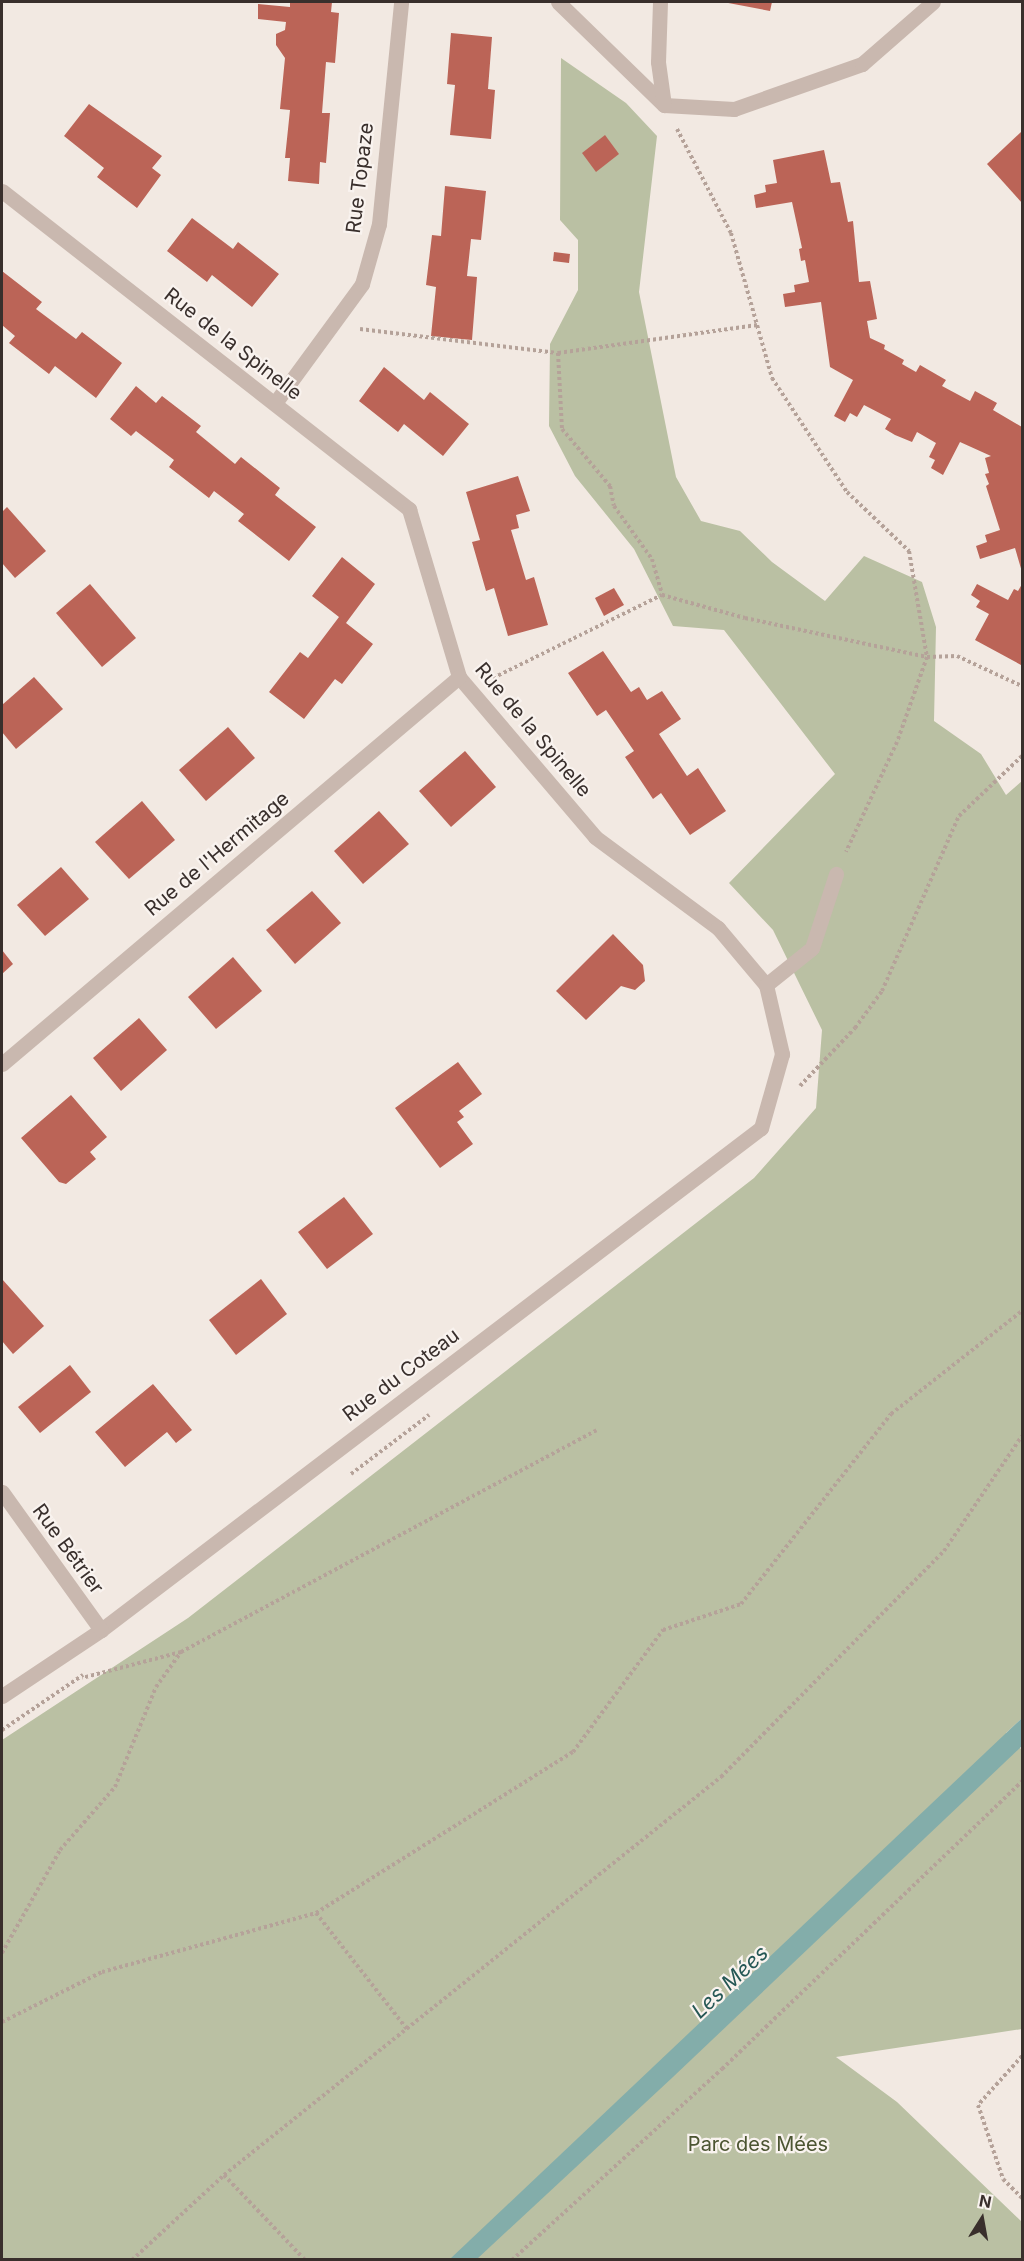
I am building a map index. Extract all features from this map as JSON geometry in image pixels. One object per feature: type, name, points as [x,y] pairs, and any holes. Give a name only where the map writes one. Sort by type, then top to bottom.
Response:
[{"type":"street","name":"Rue Topaze","points":[[275,404],[362,284],[379,225],[401,2]]},
{"type":"street","points":[[558,2],[664,105],[734,109],[862,64],[933,2]]},
{"type":"street","points":[[660,2],[658,62],[664,105]]},
{"type":"street","name":"Rue de la Spinelle","points":[[2,191],[409,509],[459,677],[595,837],[718,928],[766,985],[782,1054]]},
{"type":"street","name":"Rue de l'Hermitage","points":[[2,1064],[459,677]]},
{"type":"street","points":[[766,985],[812,948],[836,874]]},
{"type":"street","name":"Rue du Coteau","points":[[2,1696],[101,1629],[761,1128],[782,1054]]},
{"type":"street","name":"Rue Bétrier","points":[[2,1492],[101,1629]]},
{"type":"path","points":[[664,105],[732,233],[772,378],[847,492],[909,551],[927,657],[897,742],[836,874]]},
{"type":"path","points":[[333,325],[558,353],[757,325]]},
{"type":"path","points":[[558,353],[562,429],[610,486],[614,506],[652,559],[662,595]]},
{"type":"path","points":[[469,690],[662,595],[745,618],[927,657],[957,656],[1023,686]]},
{"type":"path","points":[[792,1095],[855,1028],[882,991],[959,816],[1023,756]]},
{"type":"path","points":[[2,2022],[102,1972],[316,1913],[573,1752],[663,1630],[741,1604],[891,1414],[1023,1311]]},
{"type":"path","points":[[2,1730],[78,1679],[181,1652],[596,1430]]},
{"type":"path","points":[[132,2259],[224,2175],[721,1777],[944,1551],[1023,1436]]},
{"type":"path","points":[[2,1953],[60,1850],[115,1787],[156,1687],[181,1652]]},
{"type":"path","points":[[512,2259],[722,2069],[1023,1781]]},
{"type":"path","points":[[316,1913],[407,2029]]},
{"type":"path","points":[[1023,2056],[978,2105],[1003,2180],[1023,2198]]},
{"type":"path","points":[[224,2175],[305,2259]]},
{"type":"green space","name":"Parc des Mées","points":[[561,58],[626,103],[657,136],[639,292],[676,477],[701,521],[740,531],[772,562],[825,601],[864,556],[922,582],[936,627],[934,721],[981,754],[1006,795],[1022,781],[1022,1718],[1006,1733],[1022,1750],[1022,2029],[836,2057],[897,2102],[1022,2222],[1022,2259],[2,2260],[2,1740],[188,1618],[754,1178],[816,1108],[822,1030],[773,930],[729,883],[835,774],[724,630],[673,626],[634,549],[575,476],[549,426],[550,344],[578,290],[578,240],[560,220]]},
{"type":"water","points":[[1022,1718],[1022,1746],[673,2077],[477,2259],[450,2259]]},
{"type":"building","points":[[290,2],[332,2],[331,12],[339,13],[335,63],[326,62],[322,113],[330,113],[326,163],[320,162],[319,184],[288,181],[290,158],[285,158],[290,110],[280,109],[285,58],[276,45],[276,34],[285,30],[286,22],[258,19],[258,4],[290,7]]},
{"type":"building","points":[[723,2],[772,2],[770,11]]},
{"type":"building","points":[[451,33],[492,37],[488,89],[495,90],[491,139],[450,135],[455,85],[447,84]]},
{"type":"building","points":[[89,104],[162,156],[152,168],[161,175],[137,208],[97,177],[104,168],[64,136]]},
{"type":"building","points":[[1022,133],[1022,203],[987,164]]},
{"type":"building","points":[[605,135],[619,154],[596,172],[582,153]]},
{"type":"building","points":[[824,150],[831,183],[840,182],[848,222],[853,221],[859,282],[870,281],[877,319],[867,321],[870,338],[885,345],[884,349],[904,360],[902,364],[916,372],[920,365],[946,380],[942,386],[970,401],[975,391],[997,403],[993,410],[1022,427],[1022,572],[1015,548],[980,559],[976,546],[987,542],[985,535],[1000,530],[986,486],[989,484],[985,474],[989,473],[985,458],[991,456],[960,442],[943,475],[931,468],[935,460],[929,457],[936,443],[917,432],[912,442],[895,435],[885,429],[891,419],[864,405],[857,417],[850,413],[845,422],[834,416],[853,380],[830,367],[821,302],[785,307],[783,294],[795,292],[794,285],[809,282],[805,260],[801,261],[799,249],[802,248],[792,202],[756,208],[754,195],[766,192],[765,185],[777,183],[773,160]]},
{"type":"building","points":[[445,186],[486,191],[481,240],[471,239],[467,276],[477,277],[472,340],[431,336],[436,287],[426,285],[432,235],[441,236]]},
{"type":"building","points":[[192,218],[233,249],[238,242],[279,274],[252,307],[212,275],[207,282],[167,251]]},
{"type":"building","points":[[554,252],[570,254],[569,263],[553,261]]},
{"type":"building","points":[[2,271],[42,302],[36,309],[76,339],[82,332],[122,363],[96,398],[55,366],[49,374],[9,343],[15,336],[2,325]]},
{"type":"building","points":[[384,367],[424,400],[430,392],[469,424],[443,456],[404,424],[398,432],[359,401]]},
{"type":"building","points":[[136,386],[156,403],[162,396],[201,426],[196,432],[235,464],[241,457],[280,488],[275,495],[316,527],[289,561],[238,521],[244,514],[214,491],[209,498],[169,467],[174,460],[136,431],[131,436],[110,419]]},
{"type":"building","points":[[518,476],[530,511],[516,515],[519,528],[511,530],[526,580],[534,577],[548,625],[508,636],[494,588],[486,591],[472,542],[480,540],[466,492]]},
{"type":"building","points":[[7,507],[46,551],[15,578],[2,563],[2,512]]},
{"type":"building","points":[[342,557],[375,584],[346,623],[373,644],[342,684],[335,679],[304,719],[269,692],[300,652],[308,658],[339,617],[312,596]]},
{"type":"building","points":[[90,584],[136,638],[102,667],[56,613]]},
{"type":"building","points":[[977,584],[1008,600],[1014,589],[1018,591],[1022,584],[1021,665],[975,640],[989,614],[976,607],[980,601],[971,595]]},
{"type":"building","points":[[614,588],[624,605],[604,616],[595,598]]},
{"type":"building","points":[[603,651],[631,692],[639,687],[647,700],[662,691],[681,719],[659,734],[687,776],[698,768],[726,811],[690,835],[661,793],[653,799],[625,757],[634,751],[606,710],[597,716],[568,673]]},
{"type":"building","points":[[34,677],[63,709],[16,749],[2,732],[2,705]]},
{"type":"building","points":[[228,727],[255,758],[206,801],[179,770]]},
{"type":"building","points":[[465,751],[496,787],[451,827],[419,791]]},
{"type":"building","points":[[142,801],[175,840],[129,879],[95,842]]},
{"type":"building","points":[[379,811],[409,844],[363,884],[334,851]]},
{"type":"building","points":[[61,867],[89,899],[45,936],[17,905]]},
{"type":"building","points":[[312,891],[341,923],[295,964],[266,930]]},
{"type":"building","points":[[613,934],[643,965],[645,981],[635,990],[621,986],[586,1020],[556,991]]},
{"type":"building","points":[[2,950],[13,964],[2,974]]},
{"type":"building","points":[[233,957],[262,991],[216,1029],[188,997]]},
{"type":"building","points":[[139,1018],[167,1050],[121,1091],[93,1058]]},
{"type":"building","points":[[458,1062],[482,1094],[459,1111],[464,1117],[457,1122],[473,1144],[440,1168],[395,1108]]},
{"type":"building","points":[[71,1095],[107,1137],[90,1152],[96,1159],[66,1184],[59,1182],[21,1138]]},
{"type":"building","points":[[344,1197],[373,1234],[327,1269],[298,1232]]},
{"type":"building","points":[[2,1279],[44,1326],[13,1354],[2,1341]]},
{"type":"building","points":[[261,1279],[287,1314],[236,1355],[209,1320]]},
{"type":"building","points":[[70,1365],[91,1392],[40,1433],[18,1407]]},
{"type":"building","points":[[153,1384],[192,1430],[176,1443],[167,1432],[125,1467],[95,1432]]},
{"type":"water label","name":"Les Mées","points":[[730,1982]]}]
